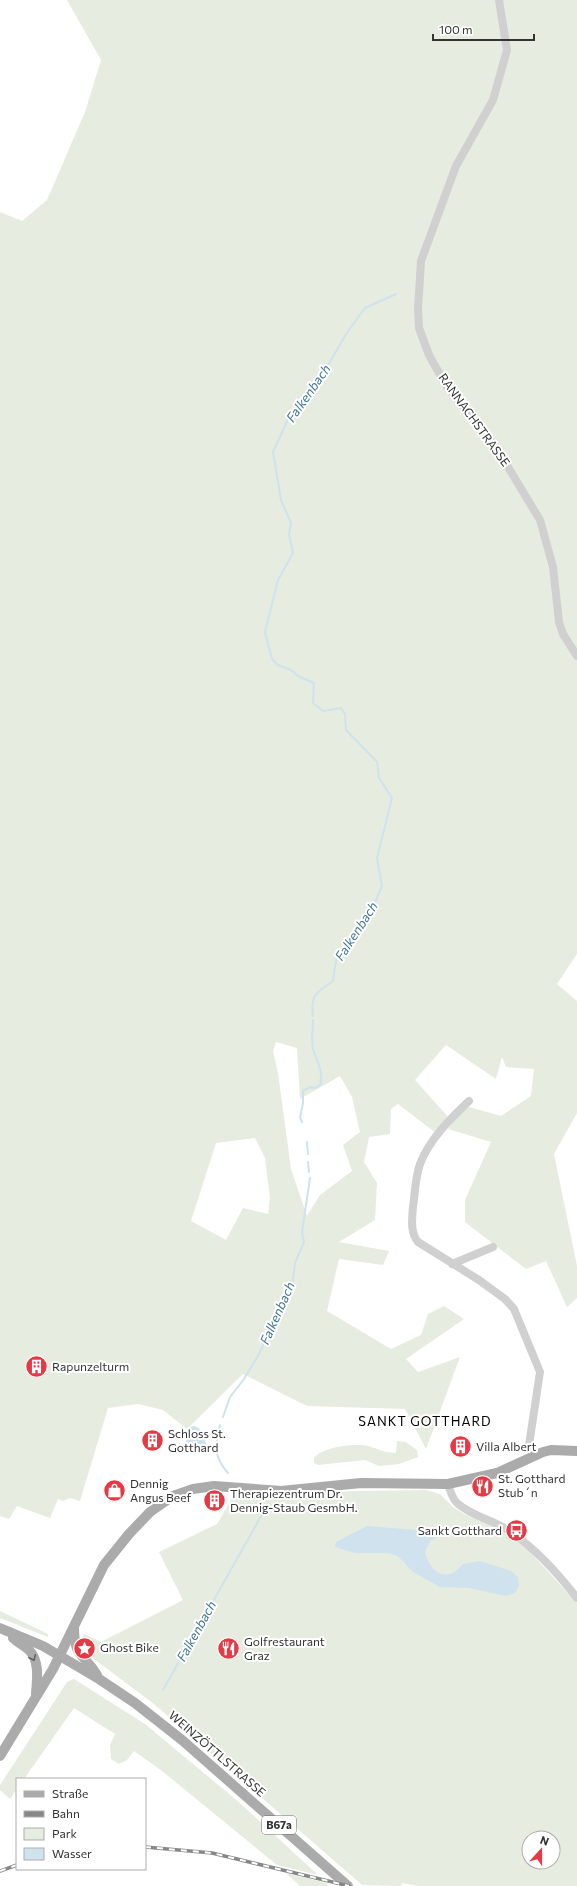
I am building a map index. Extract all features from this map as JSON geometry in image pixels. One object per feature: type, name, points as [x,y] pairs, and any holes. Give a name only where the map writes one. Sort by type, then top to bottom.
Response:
[{"type":"main road","points":[[0,1756],[59,1655],[104,1565],[115,1550],[150,1512],[173,1496],[193,1489],[214,1486],[281,1491],[361,1483],[448,1484],[486,1477],[507,1469],[537,1454],[551,1450],[577,1451]]},
{"type":"main road","points":[[74,1625],[74,1638],[78,1652],[92,1668],[99,1679]]},
{"type":"main road","points":[[4,1630],[28,1650],[33,1657],[37,1671],[36,1696]]},
{"type":"main road","name":"WEINZÖTTLSTRASSE","points":[[4,1630],[59,1655],[135,1703],[182,1740],[348,1886]]},
{"type":"street","name":"RANNACHSTRASSE","points":[[499,0],[507,50],[493,100],[456,166],[421,262],[418,310],[419,328],[429,355],[447,387],[496,447],[540,520],[553,567],[563,634],[577,656]]},
{"type":"street","points":[[469,1101],[452,1117],[424,1156],[418,1174],[412,1218],[414,1237],[418,1242],[488,1286],[511,1304],[514,1309],[540,1372],[529,1445],[537,1454]]},
{"type":"street","points":[[452,1264],[493,1247]]},
{"type":"street","points":[[448,1484],[451,1496],[458,1504],[502,1527],[529,1547],[562,1578],[577,1598]]},
{"type":"green space","points":[[67,0],[577,0],[577,954],[557,984],[577,1001],[577,1113],[554,1154],[577,1266],[577,1298],[567,1307],[546,1261],[526,1269],[465,1222],[465,1200],[491,1142],[448,1129],[461,1112],[469,1107],[501,1116],[531,1096],[534,1069],[506,1067],[502,1057],[496,1079],[446,1045],[415,1080],[449,1118],[436,1133],[398,1104],[391,1109],[390,1134],[369,1137],[364,1162],[377,1183],[375,1220],[339,1242],[389,1251],[383,1265],[339,1259],[327,1311],[391,1349],[421,1335],[428,1314],[444,1306],[464,1319],[406,1359],[418,1372],[460,1357],[426,1449],[405,1409],[307,1406],[243,1374],[187,1429],[163,1410],[138,1404],[108,1408],[80,1501],[70,1498],[63,1501],[58,1499],[50,1518],[17,1506],[9,1519],[0,1516],[0,212],[22,221],[47,200],[85,112],[101,60]],"holes":[[[276,1042],[297,1048],[300,1099],[340,1076],[352,1097],[360,1132],[343,1145],[352,1171],[320,1195],[307,1216],[291,1169],[278,1073],[273,1051]],[[255,1138],[265,1158],[270,1198],[268,1214],[243,1208],[226,1240],[191,1221],[216,1143]]]},
{"type":"green space","points":[[397,1441],[406,1442],[417,1450],[418,1457],[399,1464],[379,1466],[365,1460],[318,1465],[314,1463],[314,1458],[324,1451],[355,1445],[368,1446],[385,1452],[396,1453]]},
{"type":"green space","points":[[426,1490],[440,1494],[453,1507],[464,1514],[502,1531],[514,1539],[529,1551],[577,1603],[577,1886],[419,1886],[402,1883],[401,1886],[362,1885],[154,1704],[90,1656],[81,1640],[84,1634],[101,1642],[183,1600],[159,1552],[217,1524],[235,1493],[284,1496],[351,1491]]},
{"type":"green space","points":[[0,1611],[48,1634],[48,1637],[0,1618]]},
{"type":"green space","points":[[74,1679],[145,1724],[240,1803],[318,1875],[277,1865],[162,1771],[134,1751],[127,1760],[119,1764],[111,1759],[110,1745],[115,1734],[74,1708],[25,1778],[16,1778],[16,1790],[10,1799],[0,1790],[0,1785],[67,1682]]},
{"type":"green space","points":[[286,1873],[326,1883],[329,1886],[300,1886]]},
{"type":"water","points":[[194,1426],[199,1428],[206,1443],[201,1452],[187,1451],[186,1442],[188,1433],[190,1427]]},
{"type":"water","points":[[367,1526],[440,1532],[442,1535],[430,1541],[425,1552],[427,1559],[435,1570],[445,1575],[451,1574],[463,1564],[480,1561],[511,1571],[518,1577],[519,1586],[515,1593],[506,1596],[469,1588],[440,1587],[413,1572],[398,1556],[388,1553],[355,1553],[335,1547],[336,1542]]},
{"type":"waterway","name":"Falkenbach","points":[[313,1016],[312,1009],[316,995],[333,981],[338,956],[344,948],[349,945],[353,936],[368,919],[382,886],[377,858],[392,798],[379,778],[377,762],[346,730],[345,714],[341,708],[323,711],[313,703],[314,683],[298,676],[291,670],[278,665],[272,659],[265,632],[278,580],[293,553],[289,534],[291,523],[281,500],[273,452],[291,413],[300,405],[312,383],[321,377],[348,331],[365,308],[396,294]]},
{"type":"waterway","name":"Falkenbach","points":[[302,1122],[300,1118],[303,1103],[303,1091],[310,1087],[315,1088],[320,1085],[321,1080],[320,1067],[312,1046],[313,1020]]},
{"type":"waterway","name":"Falkenbach","points":[[307,1142],[308,1154]]},
{"type":"waterway","name":"Falkenbach","points":[[308,1162],[309,1172]]},
{"type":"waterway","name":"Falkenbach","points":[[223,1417],[230,1397],[244,1379],[259,1354],[292,1286],[295,1263],[304,1242],[302,1232],[310,1178]]},
{"type":"waterway","name":"Falkenbach","points":[[220,1425],[216,1450],[223,1467],[228,1473]]},
{"type":"waterway","name":"Falkenbach","points":[[163,1690],[264,1511],[262,1510]]},
{"type":"railway","points":[[146,1847],[212,1853],[349,1886]]},
{"type":"railway","points":[[0,1871],[16,1865]]},
{"type":"place","name":"Rapunzelturm","points":[[36,1367]]},
{"type":"place","name":"Schloss St. Gotthard","points":[[153,1441]]},
{"type":"place","name":"Villa Albert","points":[[460,1447]]},
{"type":"place","name":"St. Gotthard Stub´n","points":[[482,1486]]},
{"type":"place","name":"Dennig Angus Beef","points":[[114,1491]]},
{"type":"place","name":"Therapiezentrum Dr. Dennig-Staub GesmbH.","points":[[215,1501]]},
{"type":"place","name":"Sankt Gotthard","points":[[517,1531]]},
{"type":"place","name":"Ghost Bike","points":[[84,1648]]},
{"type":"place","name":"Golfrestaurant Graz","points":[[229,1649]]},
{"type":"district","name":"SANKT GOTTHARD","points":[[425,1421]]}]
